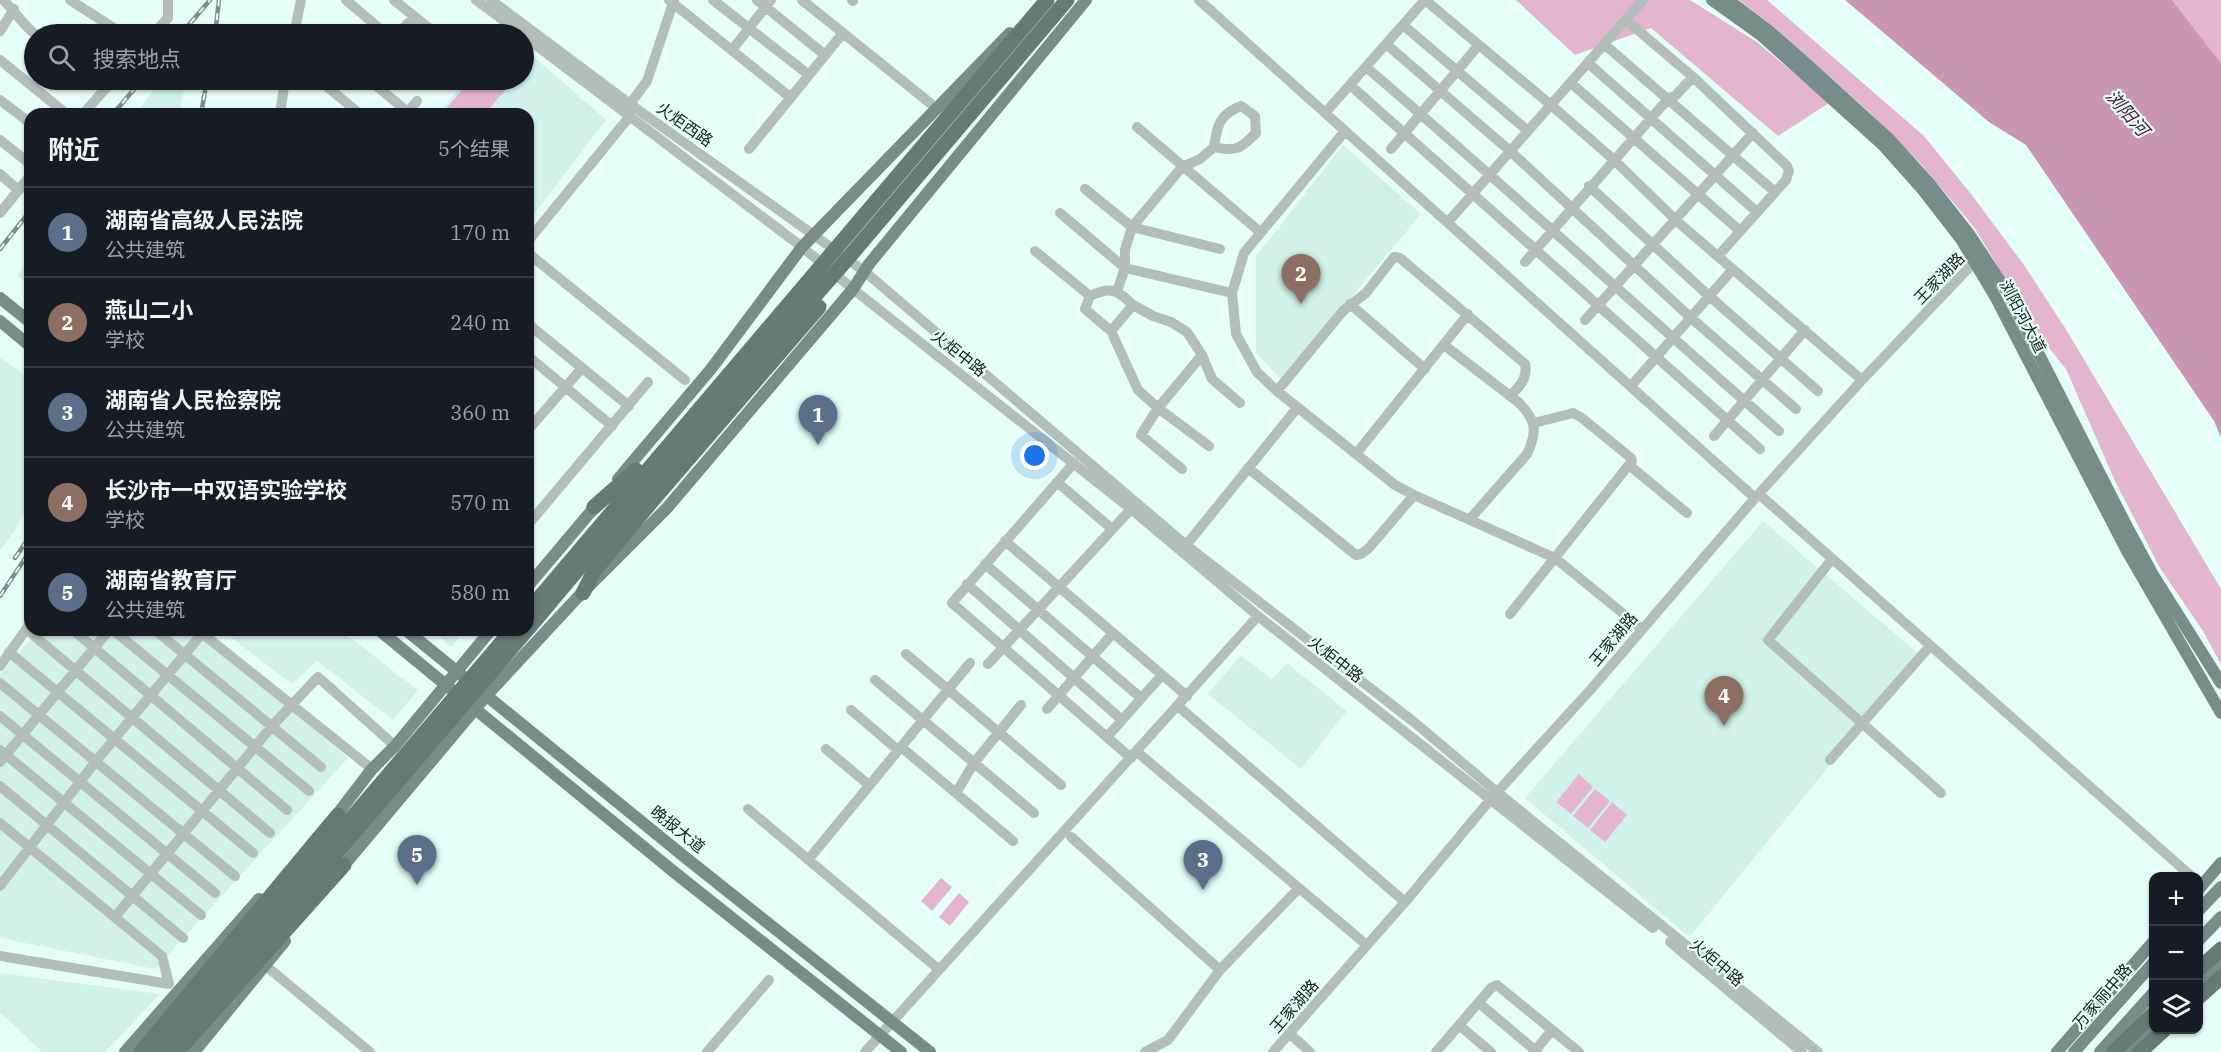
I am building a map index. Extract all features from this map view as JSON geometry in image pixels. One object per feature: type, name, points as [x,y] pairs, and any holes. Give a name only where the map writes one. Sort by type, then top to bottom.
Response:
[{"type":"highway","points":[[534,604],[1047,0]]},
{"type":"highway","points":[[534,621],[636,500],[849,257],[1067,0]]},
{"type":"highway","points":[[594,507],[636,470],[799,280],[834,251]]},
{"type":"highway","points":[[583,593],[594,571],[832,292],[849,257]]},
{"type":"highway","points":[[152,1052],[507,636]]},
{"type":"highway","points":[[167,1052],[521,636]]},
{"type":"highway","points":[[141,1052],[338,815]]},
{"type":"highway","points":[[177,1052],[344,865]]},
{"type":"highway","points":[[2203,966],[2221,948]]},
{"type":"highway","points":[[2203,994],[2221,977]]},
{"type":"highway","points":[[2114,1052],[2149,1018]]},
{"type":"highway","points":[[2140,1052],[2159,1034]]},
{"type":"main road","points":[[534,578],[711,369],[802,247],[1010,34],[1037,0]]},
{"type":"main road","points":[[194,1052],[266,966],[344,865],[487,695],[667,508],[853,289],[864,271],[1086,0]]},
{"type":"main road","name":"浏阳河大道","points":[[1712,0],[1762,36],[1883,145],[1923,190],[1961,239],[1979,257],[2127,551],[2221,713]]},
{"type":"main road","name":"浏阳河大道","points":[[1728,0],[1793,52],[1889,139],[1929,183],[1979,257],[2006,290],[2130,534],[2221,683]]},
{"type":"main road","points":[[0,298],[24,317]]},
{"type":"main road","points":[[0,321],[24,341]]},
{"type":"main road","points":[[386,636],[674,872],[901,1052]]},
{"type":"main road","name":"晚报大道","points":[[413,636],[686,858],[930,1052]]},
{"type":"main road","points":[[125,1052],[283,871],[338,815],[372,769],[395,746],[486,636]]},
{"type":"main road","points":[[2203,883],[2221,863]]},
{"type":"main road","points":[[2203,906],[2221,886]]},
{"type":"main road","points":[[2203,937],[2221,917]]},
{"type":"main road","points":[[2057,1052],[2149,947]]},
{"type":"main road","points":[[2203,981],[2221,962]]},
{"type":"main road","name":"万家丽中路","points":[[2074,1052],[2149,968]]},
{"type":"main road","points":[[2100,1052],[2149,998]]},
{"type":"main road","points":[[2130,1052],[2149,1034]]},
{"type":"street","points":[[3,0],[14,9],[24,24]]},
{"type":"street","points":[[70,0],[107,24]]},
{"type":"street","points":[[162,24],[168,18],[168,0]]},
{"type":"street","points":[[296,24],[301,0]]},
{"type":"street","points":[[346,0],[374,24]]},
{"type":"street","points":[[394,0],[423,24]]},
{"type":"street","name":"火炬西路","points":[[476,0],[508,24]]},
{"type":"street","name":"火炬西路","points":[[491,0],[523,24]]},
{"type":"street","points":[[713,0],[808,75]]},
{"type":"street","points":[[802,0],[930,103]]},
{"type":"street","points":[[1199,0],[1631,386],[1832,559],[2186,872]]},
{"type":"street","points":[[1325,113],[1425,0],[1551,105],[1613,159],[1675,219],[1862,380]]},
{"type":"street","points":[[1448,222],[1643,0]]},
{"type":"street","points":[[534,234],[630,116],[630,104],[647,81],[672,1],[790,97]]},
{"type":"street","points":[[732,50],[765,2],[825,55]]},
{"type":"street","points":[[0,31],[14,9]]},
{"type":"street","points":[[407,24],[414,17]]},
{"type":"street","points":[[1626,20],[1693,77],[1790,171],[1786,180],[1718,256]]},
{"type":"street","points":[[1403,25],[1528,131]]},
{"type":"street","name":"火炬西路","points":[[534,32],[630,104],[864,271],[1183,548]]},
{"type":"street","points":[[749,148],[843,33]]},
{"type":"street","name":"火炬西路","points":[[534,43],[802,247],[853,289]]},
{"type":"street","points":[[1386,44],[1510,151],[1690,317],[1796,409]]},
{"type":"street","points":[[1605,44],[1775,192]]},
{"type":"street","points":[[1390,149],[1479,46]]},
{"type":"street","points":[[0,60],[24,80]]},
{"type":"street","points":[[1588,63],[1757,212]]},
{"type":"street","points":[[1365,67],[1490,174],[1672,338],[1779,430]]},
{"type":"street","points":[[1525,261],[1651,117],[1693,77]]},
{"type":"street","points":[[1570,83],[1740,231]]},
{"type":"street","points":[[1350,85],[1760,449]]},
{"type":"street","points":[[37,90],[59,108]]},
{"type":"street","points":[[88,108],[104,90]]},
{"type":"street","points":[[281,108],[284,90]]},
{"type":"street","points":[[331,90],[353,108]]},
{"type":"street","points":[[381,90],[403,108]]},
{"type":"street","points":[[0,100],[24,118]]},
{"type":"street","points":[[411,108],[417,101]]},
{"type":"street","points":[[1117,291],[1125,267],[1125,250],[1132,226],[1182,167],[1200,159],[1214,147],[1217,127],[1228,111],[1241,106],[1255,116],[1256,133],[1246,144],[1230,151],[1214,147]]},
{"type":"street","points":[[1137,127],[1260,232]]},
{"type":"street","points":[[1345,131],[1244,254],[1232,293],[1236,334],[1257,372],[1297,408],[1395,485],[1555,558],[1642,629]]},
{"type":"street","points":[[1585,320],[1753,133]]},
{"type":"street","points":[[0,140],[24,159]]},
{"type":"street","points":[[0,174],[17,189]]},
{"type":"street","points":[[0,211],[24,182]]},
{"type":"street","points":[[1589,186],[1709,296],[1818,391]]},
{"type":"street","points":[[1085,189],[1132,226],[1220,249]]},
{"type":"street","points":[[1060,213],[1125,267],[1232,293]]},
{"type":"street","points":[[1035,251],[1090,296]]},
{"type":"street","points":[[1277,391],[1350,304],[1366,292],[1394,257],[1400,258],[1525,364],[1527,373],[1522,384],[1510,396]]},
{"type":"street","name":"王家湖路","points":[[1273,1052],[1405,902],[1493,796],[1592,688],[1757,496],[1862,380],[1979,257]]},
{"type":"street","points":[[534,258],[685,380]]},
{"type":"street","points":[[1631,386],[1732,269]]},
{"type":"street","name":"火炬中路","points":[[853,289],[1183,548],[1258,616],[1493,796],[1802,1052]]},
{"type":"street","points":[[1209,446],[1138,390],[1111,331],[1085,309],[1090,296],[1103,290],[1117,291],[1133,305],[1187,332],[1202,355],[1212,379],[1240,403]]},
{"type":"street","points":[[1350,304],[1425,369]]},
{"type":"street","points":[[1111,331],[1133,305]]},
{"type":"street","points":[[1356,454],[1468,314]]},
{"type":"street","points":[[534,329],[629,406]]},
{"type":"street","points":[[1714,436],[1805,330]]},
{"type":"street","points":[[1444,345],[1528,411],[1534,423],[1532,444],[1527,454],[1470,519]]},
{"type":"street","points":[[1182,468],[1141,435],[1158,408],[1202,355]]},
{"type":"street","points":[[534,361],[612,426]]},
{"type":"street","points":[[534,423],[582,368]]},
{"type":"street","points":[[534,518],[648,382]]},
{"type":"street","points":[[1297,408],[1183,548],[1414,722],[1493,796],[1818,1052]]},
{"type":"street","points":[[1510,614],[1632,461],[1574,413],[1534,423]]},
{"type":"street","points":[[1074,463],[952,603],[1107,737],[1134,755],[1362,941]]},
{"type":"street","points":[[1629,465],[1687,513]]},
{"type":"street","points":[[1248,468],[1356,555],[1368,549],[1414,495]]},
{"type":"street","points":[[1057,482],[1111,528]]},
{"type":"street","points":[[988,664],[1111,528],[1131,509]]},
{"type":"street","points":[[1005,541],[1186,696]]},
{"type":"street","points":[[1832,559],[1768,640],[1941,793]]},
{"type":"street","points":[[985,564],[1141,698]]},
{"type":"street","points":[[967,584],[1122,720]]},
{"type":"street","points":[[865,1052],[1258,616]]},
{"type":"street","points":[[0,666],[24,631]]},
{"type":"street","points":[[1047,709],[1113,633]]},
{"type":"street","points":[[39,636],[76,671],[270,833]]},
{"type":"street","points":[[80,636],[287,810]]},
{"type":"street","points":[[106,636],[23,735],[2,756],[64,803],[201,915]]},
{"type":"street","points":[[119,636],[309,791]]},
{"type":"street","points":[[162,636],[321,766]]},
{"type":"street","points":[[0,886],[96,761],[198,636]]},
{"type":"street","points":[[207,636],[372,769]]},
{"type":"street","points":[[1830,760],[1930,646]]},
{"type":"street","points":[[9,652],[253,853]]},
{"type":"street","points":[[906,654],[1061,785]]},
{"type":"street","points":[[808,860],[970,663]]},
{"type":"street","points":[[1107,737],[1162,675]]},
{"type":"street","points":[[115,917],[237,767],[318,677],[395,746]]},
{"type":"street","points":[[875,680],[1034,813]]},
{"type":"street","points":[[0,683],[235,876]]},
{"type":"street","points":[[956,793],[974,763],[1021,705]]},
{"type":"street","points":[[1178,706],[1405,902]]},
{"type":"street","points":[[851,710],[1013,841]]},
{"type":"street","points":[[0,717],[215,893]]},
{"type":"street","points":[[826,748],[869,785]]},
{"type":"street","points":[[0,786],[183,938]]},
{"type":"street","points":[[748,809],[936,967]]},
{"type":"street","points":[[0,823],[162,956],[169,984],[0,956]]},
{"type":"street","points":[[1071,837],[1220,970]]},
{"type":"street","points":[[1145,1052],[1168,1040],[1220,970],[1299,888]]},
{"type":"street","points":[[266,966],[370,1052]]},
{"type":"street","points":[[707,1052],[770,980]]},
{"type":"street","points":[[1441,1051],[1493,986],[1497,985],[1579,1052]]},
{"type":"street","points":[[1479,1003],[1535,1051],[1552,1030]]},
{"type":"street","points":[[1460,1026],[1491,1052]]},
{"type":"street","points":[[1290,1034],[1310,1052]]},
{"type":"shaded area","points":[[1516,0],[1690,0],[1757,42],[1829,103],[1778,136],[1651,28],[1575,55]]},
{"type":"shaded area","points":[[1739,0],[1767,0],[1924,136],[2024,265],[2067,331],[2221,589],[2221,664],[2203,631],[2160,568],[2115,481],[2066,369],[2042,339],[1974,227],[1921,164],[1867,110],[1773,26]]},
{"type":"shaded area","points":[[2172,0],[2221,0],[2221,63]]},
{"type":"shaded area","points":[[534,57],[606,120],[534,214],[534,108],[443,108],[458,90],[534,90]]},
{"type":"shaded area","points":[[154,90],[184,90],[180,108],[140,108]]},
{"type":"shaded area","points":[[462,90],[505,90],[490,108],[447,108]]},
{"type":"shaded area","points":[[1343,145],[1421,214],[1282,380],[1256,353],[1256,256]]},
{"type":"shaded area","points":[[24,267],[24,281],[17,276]]},
{"type":"shaded area","points":[[0,358],[24,374],[24,513],[15,530],[0,550]]},
{"type":"shaded area","points":[[1763,521],[1920,655],[1692,934],[1688,936],[1525,798]]},
{"type":"shaded area","points":[[33,636],[204,636],[348,758],[155,969],[0,938],[0,675]]},
{"type":"shaded area","points":[[229,636],[348,636],[418,690],[393,720],[317,661],[292,684]]},
{"type":"shaded area","points":[[439,636],[460,636],[451,647]]},
{"type":"shaded area","points":[[1241,655],[1272,679],[1287,663],[1347,711],[1301,769],[1208,694]]},
{"type":"shaded area","points":[[1579,774],[1593,787],[1571,814],[1556,802]]},
{"type":"shaded area","points":[[1595,789],[1610,801],[1588,828],[1573,816]]},
{"type":"shaded area","points":[[1612,802],[1627,815],[1605,842],[1590,830]]},
{"type":"shaded area","points":[[941,878],[952,887],[932,911],[921,901]]},
{"type":"shaded area","points":[[959,893],[969,902],[950,926],[939,917]]},
{"type":"shaded area","points":[[0,973],[160,994],[105,1052],[42,1052],[0,1012]]},
{"type":"water","name":"浏阳河","points":[[1845,0],[2172,0],[2221,63],[2221,437],[2214,421],[2026,145],[1989,122]]},
{"type":"railway","points":[[190,24],[210,0]]},
{"type":"railway","points":[[216,24],[219,0]]},
{"type":"railway","points":[[118,108],[133,90]]},
{"type":"railway","points":[[202,108],[205,90]]},
{"type":"railway","points":[[0,249],[24,219]]},
{"type":"railway","points":[[15,558],[24,545]]},
{"type":"railway","points":[[0,596],[24,560]]},
{"type":"place","name":"燕山二小","points":[[1301,304]]},
{"type":"place","name":"湖南省高级人民法院","points":[[818,445]]},
{"type":"place","name":"长沙市一中双语实验学校","points":[[1724,726]]},
{"type":"place","name":"湖南省教育厅","points":[[417,885]]},
{"type":"place","name":"湖南省人民检察院","points":[[1203,890]]}]
